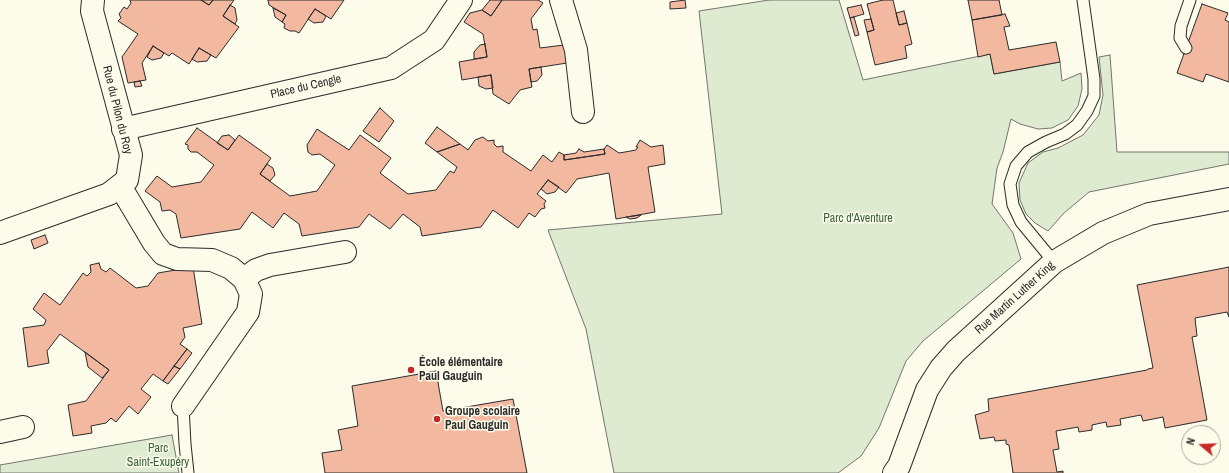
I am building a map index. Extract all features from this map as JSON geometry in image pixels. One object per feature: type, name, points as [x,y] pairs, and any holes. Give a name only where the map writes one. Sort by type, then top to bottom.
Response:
[{"type":"street","name":"Rue du Pilon du Roy","points":[[93,0],[92,11],[130,156],[127,180],[120,186]]},
{"type":"street","name":"Place du Cengle","points":[[123,130],[391,68],[434,40],[462,0]]},
{"type":"street","points":[[561,0],[576,50],[583,112]]},
{"type":"street","points":[[0,233],[109,194],[120,186],[154,243],[163,254],[177,259],[212,260],[231,268],[244,279],[251,294],[248,312],[183,406]]},
{"type":"street","name":"Rue Martin Luther King","points":[[894,473],[900,466],[928,390],[941,368],[956,351],[1054,262],[1103,233],[1149,214],[1229,199]]},
{"type":"street","points":[[244,279],[256,270],[270,265],[345,252]]},
{"type":"street","points":[[0,432],[23,427]]},
{"type":"lane","points":[[1054,262],[1021,222],[1013,205],[1010,184],[1016,166],[1028,152],[1065,134],[1077,125],[1087,111],[1094,96],[1094,79],[1083,0]]},
{"type":"lane","points":[[1186,48],[1180,38],[1181,26],[1190,0]]},
{"type":"lane","points":[[183,406],[188,473]]},
{"type":"green space","name":"Parc d'Aventure","points":[[769,0],[839,0],[863,80],[990,54],[994,74],[1060,62],[1062,81],[1081,73],[1082,89],[1078,106],[1068,120],[1052,128],[1038,129],[1020,124],[1011,119],[1003,152],[997,168],[992,204],[1013,233],[1021,259],[923,341],[906,361],[879,428],[861,456],[838,473],[614,473],[586,329],[548,230],[722,214],[699,11]]},
{"type":"green space","points":[[1110,55],[1117,152],[1229,152],[1229,164],[1089,192],[1064,213],[1048,231],[1035,223],[1026,214],[1020,200],[1019,183],[1028,163],[1043,152],[1058,148],[1083,135],[1099,115],[1103,95],[1099,57]]},
{"type":"green space","name":"Parc Saint-Exupéry","points":[[172,435],[179,473],[0,473],[0,465]]},
{"type":"building","points":[[130,0],[201,0],[209,5],[213,0],[234,0],[223,16],[239,27],[216,58],[199,48],[189,64],[172,53],[169,56],[153,46],[142,63],[146,80],[128,83],[122,57],[138,34],[118,21],[121,18],[119,14],[124,7],[127,9],[131,3]]},
{"type":"building","points":[[201,0],[213,0],[209,5]]},
{"type":"building","points":[[268,0],[344,0],[331,19],[315,9],[299,33],[284,28],[285,24],[282,22],[286,15],[269,5]]},
{"type":"building","points":[[490,0],[502,0],[491,16],[482,10]]},
{"type":"building","points":[[502,0],[538,0],[543,3],[531,19],[533,30],[537,29],[540,48],[564,45],[567,63],[529,69],[532,87],[520,90],[509,104],[493,94],[491,75],[462,80],[459,62],[487,57],[483,34],[464,22],[470,13],[482,10],[491,16]]},
{"type":"building","points":[[685,0],[686,8],[670,9],[670,2]]},
{"type":"building","points":[[883,0],[893,0],[899,25],[907,23],[912,44],[905,46],[907,58],[875,65],[867,32],[874,30],[867,4]]},
{"type":"building","points":[[968,0],[999,0],[1002,15],[972,20]]},
{"type":"building","points":[[1202,4],[1228,13],[1225,20],[1229,22],[1229,82],[1206,74],[1203,82],[1177,73]]},
{"type":"building","points":[[230,5],[235,8],[237,20],[235,24],[223,16]]},
{"type":"building","points":[[861,5],[864,14],[850,18],[847,8]]},
{"type":"building","points":[[273,8],[286,15],[282,22],[275,17]]},
{"type":"building","points":[[315,9],[326,16],[323,22],[314,23],[308,19]]},
{"type":"building","points":[[904,11],[907,23],[899,25],[896,13]]},
{"type":"building","points":[[1005,14],[1010,26],[1004,27],[1009,50],[1056,42],[1060,62],[994,74],[990,54],[978,57],[972,20]]},
{"type":"building","points":[[854,17],[859,35],[855,36],[850,18]]},
{"type":"building","points":[[871,19],[874,30],[867,32],[864,20]]},
{"type":"building","points":[[485,44],[487,57],[474,59],[474,52],[480,45]]},
{"type":"building","points":[[153,46],[164,53],[161,58],[152,60],[147,57]]},
{"type":"building","points":[[199,48],[211,55],[207,61],[197,62],[192,59]]},
{"type":"building","points":[[541,67],[542,75],[537,81],[531,82],[529,69]]},
{"type":"building","points":[[491,75],[493,88],[486,89],[479,86],[478,77]]},
{"type":"building","points":[[140,81],[142,86],[135,87],[134,82]]},
{"type":"building","points":[[380,108],[394,121],[379,142],[363,131]]},
{"type":"building","points":[[437,127],[460,144],[437,152],[425,143]]},
{"type":"building","points":[[197,128],[228,150],[239,135],[271,158],[260,174],[290,196],[317,191],[335,165],[320,154],[312,155],[308,152],[307,145],[317,129],[349,150],[360,135],[391,158],[380,173],[408,194],[436,190],[450,171],[454,173],[457,167],[437,152],[460,144],[468,150],[475,140],[483,137],[488,141],[494,140],[494,144],[497,147],[503,146],[503,152],[531,171],[543,155],[552,162],[559,152],[564,155],[564,160],[605,154],[604,149],[607,145],[619,153],[636,150],[640,140],[651,147],[663,145],[665,164],[648,167],[655,212],[616,219],[609,173],[577,179],[566,193],[548,180],[537,194],[546,201],[544,204],[545,208],[541,209],[535,217],[529,213],[518,228],[493,210],[481,227],[422,236],[420,227],[403,214],[390,229],[369,214],[359,227],[302,236],[299,224],[284,213],[273,228],[252,212],[240,229],[181,238],[176,214],[170,210],[162,211],[160,202],[145,191],[157,176],[172,187],[201,182],[214,165],[197,152],[191,152],[188,149],[188,145],[185,144]]},
{"type":"building","points":[[229,135],[235,140],[228,150],[217,143],[222,136]]},
{"type":"building","points":[[579,149],[584,152],[604,149],[605,154],[564,160],[564,155],[576,153]]},
{"type":"building","points":[[267,164],[273,168],[275,175],[270,181],[260,174]]},
{"type":"building","points":[[548,180],[559,187],[555,192],[547,194],[541,189]]},
{"type":"building","points":[[641,215],[637,218],[630,219],[626,217]]},
{"type":"building","points":[[45,235],[48,243],[34,249],[31,240]]},
{"type":"building","points":[[99,263],[101,269],[106,272],[110,268],[136,288],[148,286],[158,273],[193,267],[202,324],[183,328],[185,337],[180,344],[187,349],[163,381],[153,374],[141,389],[151,397],[138,414],[129,406],[116,422],[111,418],[106,423],[91,426],[92,433],[73,436],[68,405],[86,401],[109,370],[60,334],[47,351],[49,363],[28,367],[23,328],[44,325],[46,320],[33,309],[44,293],[60,305],[83,273],[87,276],[91,272],[90,265]]},
{"type":"building","points":[[1229,267],[1229,317],[1227,312],[1195,318],[1197,336],[1192,337],[1207,420],[1165,428],[1163,417],[1143,421],[1141,415],[1120,419],[1121,425],[1107,427],[1106,422],[1092,425],[1092,430],[1079,432],[1078,427],[1056,431],[1059,449],[1053,450],[1057,472],[1063,471],[1063,473],[1013,473],[1009,445],[1006,444],[1006,440],[995,441],[994,437],[980,439],[975,415],[989,411],[988,399],[1153,368],[1137,285]]},
{"type":"building","points":[[187,349],[192,353],[180,369],[174,366]]},
{"type":"building","points":[[85,352],[109,370],[102,378],[88,367]]},
{"type":"building","points":[[174,366],[180,369],[168,384],[163,381]]},
{"type":"building","name":"Groupe scolaire Paul Gauguin","points":[[436,371],[443,411],[513,399],[527,473],[325,473],[322,453],[342,450],[338,430],[358,426],[352,386]]},
{"type":"place","name":"École élémentaire Paul Gauguin","points":[[411,370]]},
{"type":"place","name":"Groupe scolaire Paul Gauguin","points":[[437,419]]}]
